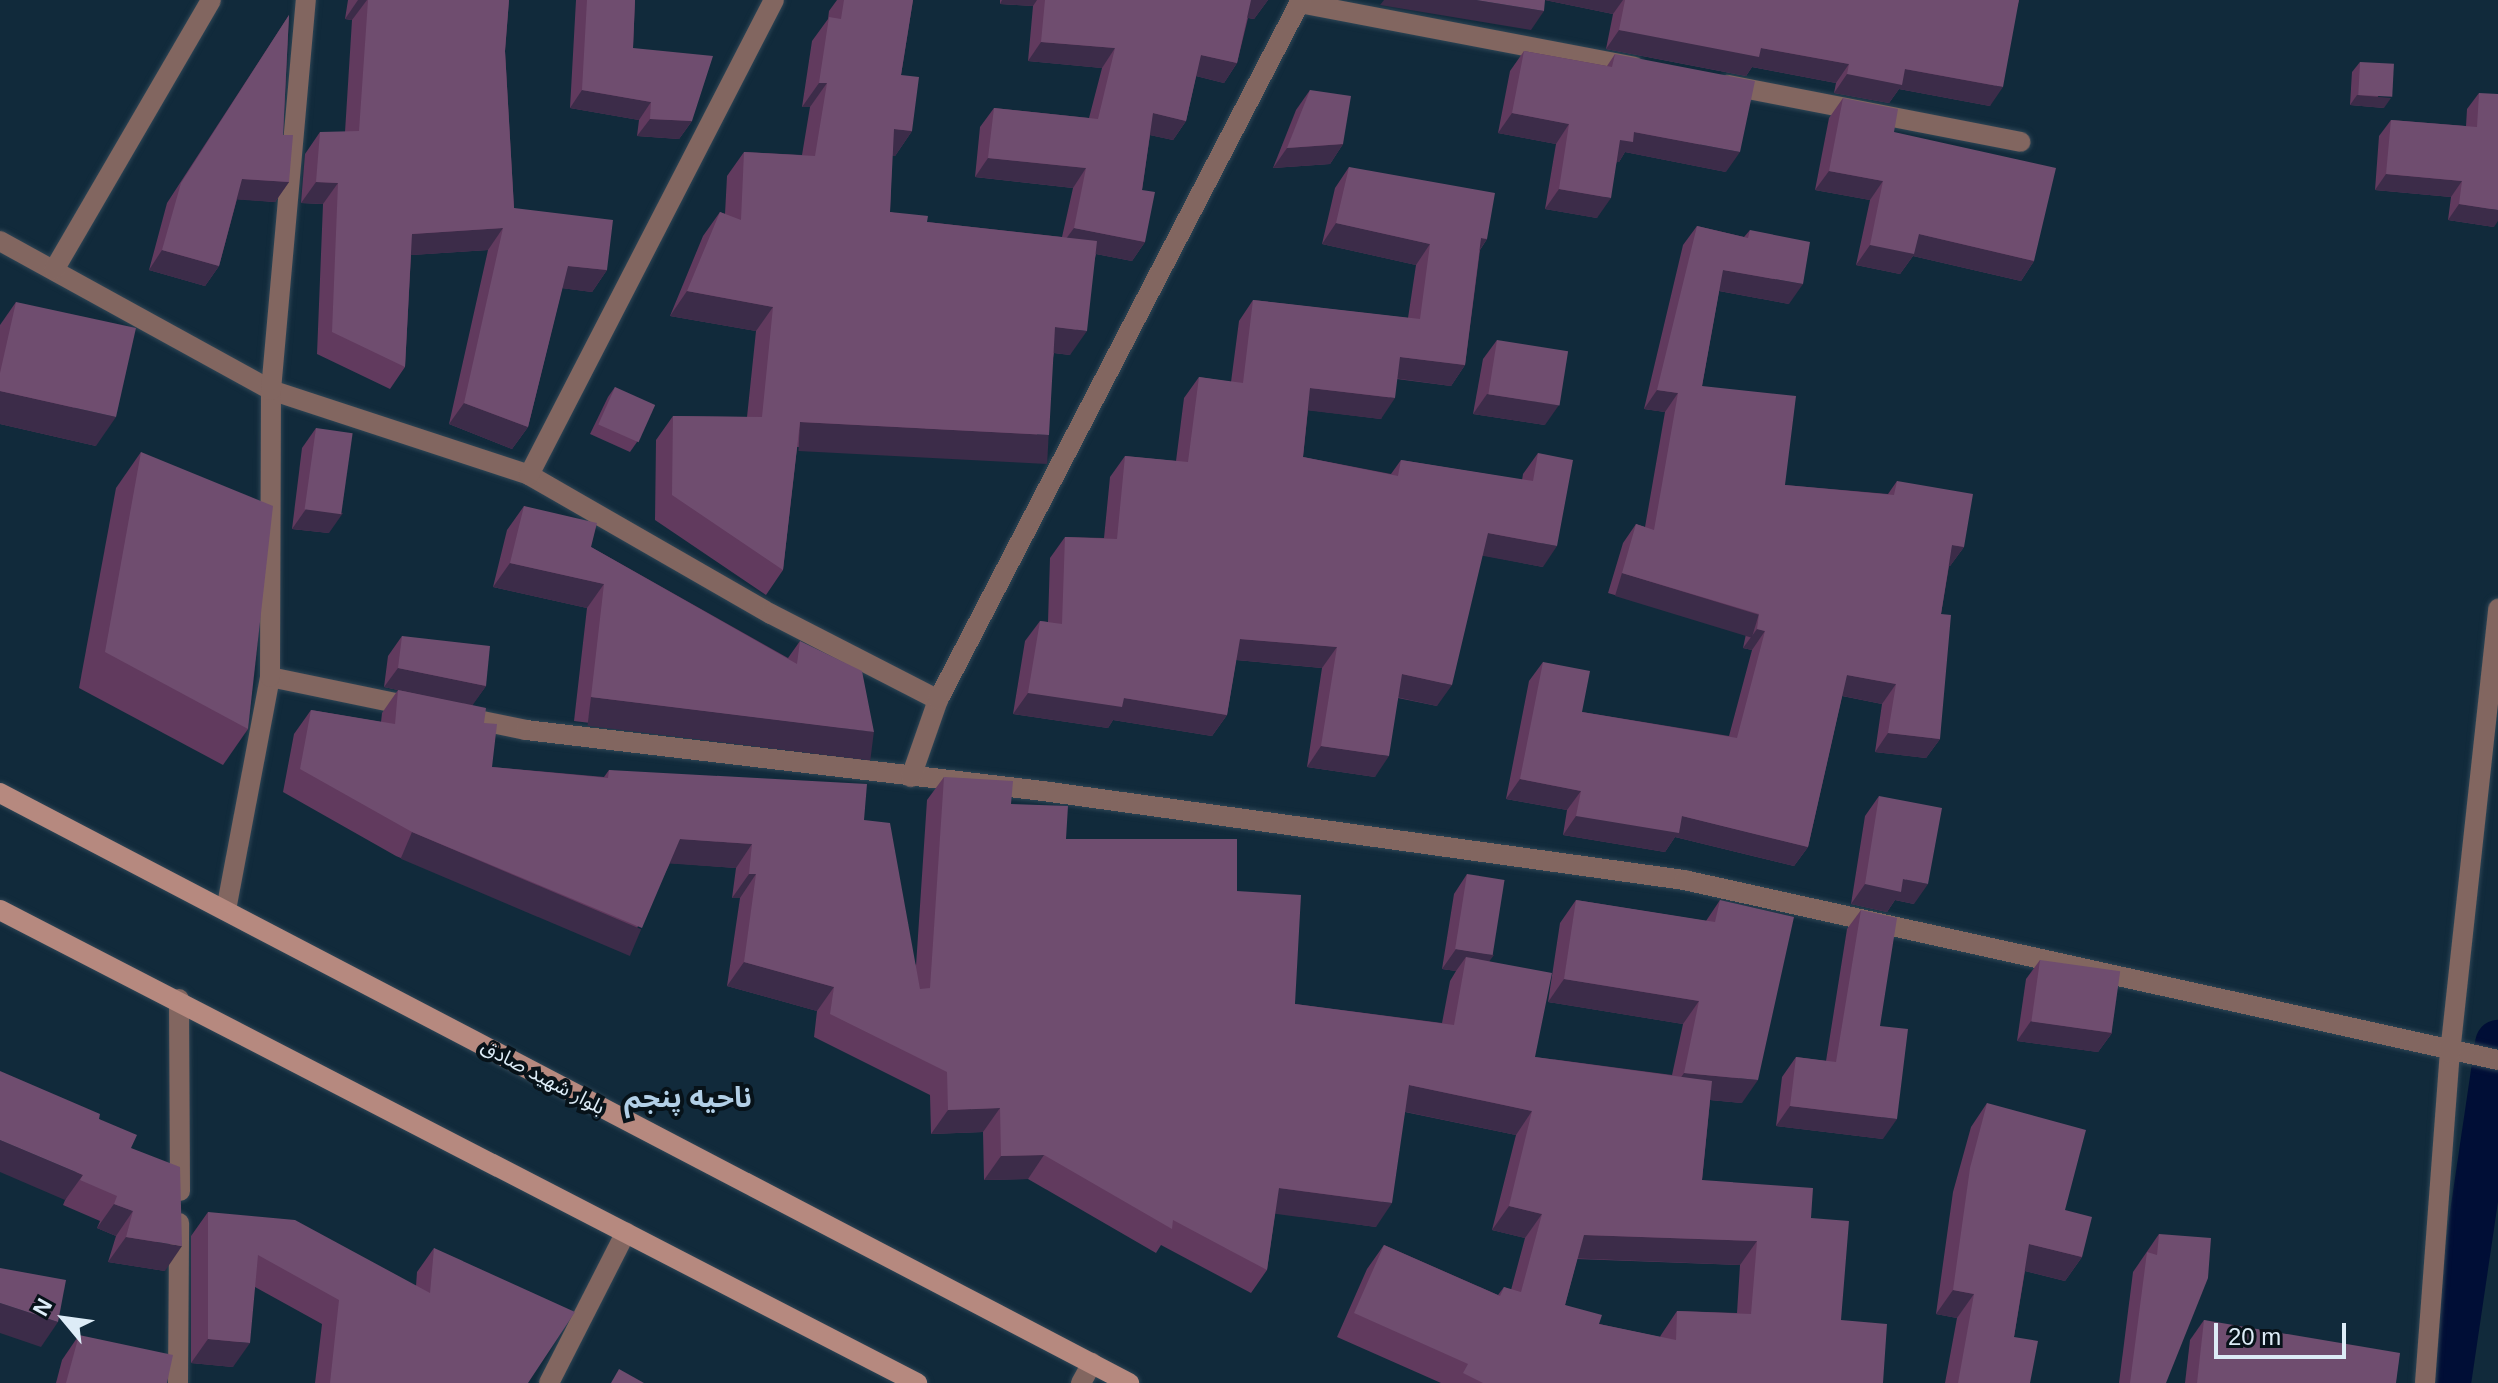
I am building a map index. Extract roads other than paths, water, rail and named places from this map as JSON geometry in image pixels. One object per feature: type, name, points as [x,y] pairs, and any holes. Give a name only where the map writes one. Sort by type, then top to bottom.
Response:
[{"type":"main road","name":"بلوار شهید صادق","points":[[0,793],[1129,1383]]},
{"type":"main road","points":[[0,910],[179,999],[917,1383]]},
{"type":"street","points":[[54,270],[211,0]]},
{"type":"street","points":[[226,910],[270,677],[271,390],[306,0]]},
{"type":"street","points":[[529,475],[774,0]]},
{"type":"street","points":[[911,777],[938,700],[1301,1],[1661,72]]},
{"type":"street","points":[[1708,81],[2021,142]]},
{"type":"street","points":[[0,241],[271,390],[529,475],[771,614],[938,700]]},
{"type":"street","points":[[2425,1383],[2498,609]]},
{"type":"street","points":[[270,677],[526,730],[911,777],[1684,880],[2457,1054],[2498,1060]]},
{"type":"street","points":[[178,1383],[179,999]]},
{"type":"street","points":[[549,1383],[626,1232]]},
{"type":"street","points":[[1081,1383],[1092,1363]]},
{"type":"waterway","points":[[2448,1383],[2498,1043]]},
{"type":"district","name":"ناحیه پنجم","points":[[688,1098]]}]
